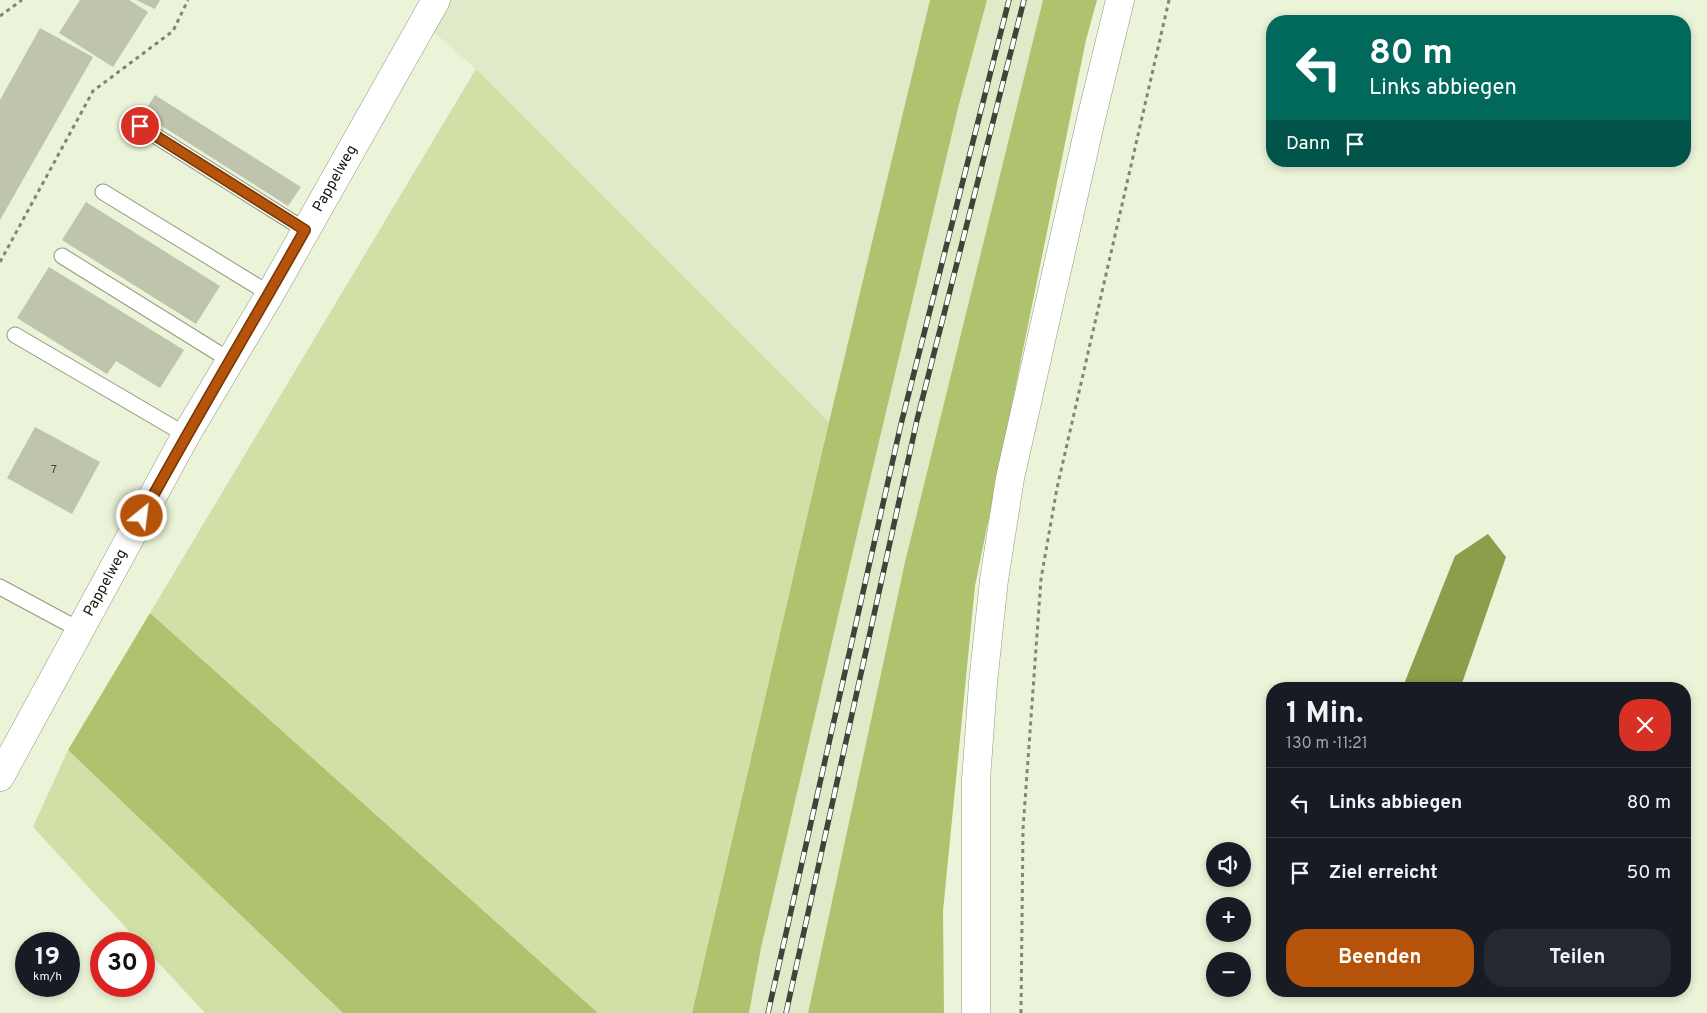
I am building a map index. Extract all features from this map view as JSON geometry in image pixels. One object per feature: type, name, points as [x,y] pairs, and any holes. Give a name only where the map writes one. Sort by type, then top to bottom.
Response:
[{"type":"main road","name":"Pappelweg","points":[[0,777],[186,435],[270,294],[436,0]]},
{"type":"main road","points":[[976,1013],[976,780],[983,683],[994,580],[1010,478],[1120,0]]},
{"type":"lane","points":[[140,126],[305,230]]},
{"type":"lane","points":[[103,192],[270,294]]},
{"type":"lane","points":[[62,256],[231,360]]},
{"type":"lane","points":[[15,334],[186,435]]},
{"type":"lane","points":[[0,586],[80,630]]},
{"type":"path","points":[[0,16],[22,0]]},
{"type":"path","points":[[0,262],[93,91],[173,31],[188,0]]},
{"type":"path","points":[[1021,1013],[1023,829],[1042,579],[1057,488],[1169,0]]},
{"type":"shaded area","points":[[436,0],[930,0],[829,422],[476,69],[423,23]]},
{"type":"shaded area","points":[[930,0],[987,0],[959,104],[855,543],[761,948],[749,1013],[692,1013],[829,422]]},
{"type":"shaded area","points":[[987,0],[1043,0],[905,562],[808,1013],[749,1013],[761,948],[855,543],[959,104]]},
{"type":"shaded area","points":[[1043,0],[1097,0],[1086,40],[975,586],[943,911],[944,1013],[808,1013],[905,562]]},
{"type":"shaded area","points":[[476,69],[829,422],[692,1013],[598,1013],[150,613]]},
{"type":"shaded area","points":[[1488,534],[1506,557],[1462,682],[1405,682],[1455,556]]},
{"type":"shaded area","points":[[150,613],[598,1013],[343,1013],[68,750]]},
{"type":"shaded area","points":[[68,750],[343,1013],[205,1013],[155,959],[155,932],[130,932],[33,827]]},
{"type":"building","points":[[80,0],[129,0],[148,12],[113,67],[59,33]]},
{"type":"building","points":[[136,0],[160,0],[155,9]]},
{"type":"building","points":[[40,28],[93,57],[0,220],[0,100]]},
{"type":"building","points":[[155,95],[301,187],[288,206],[143,114]]},
{"type":"building","points":[[86,202],[220,286],[196,324],[62,240]]},
{"type":"building","points":[[49,267],[184,350],[160,388],[116,361],[107,374],[17,318]]},
{"type":"building","points":[[35,427],[100,462],[72,514],[7,478]]},
{"type":"railway","points":[[768,1013],[901,424],[1009,0]]},
{"type":"railway","points":[[786,1013],[917,420],[1024,0]]},
{"type":"route","points":[[140,126],[305,230],[270,294],[186,435],[142,516]]}]
